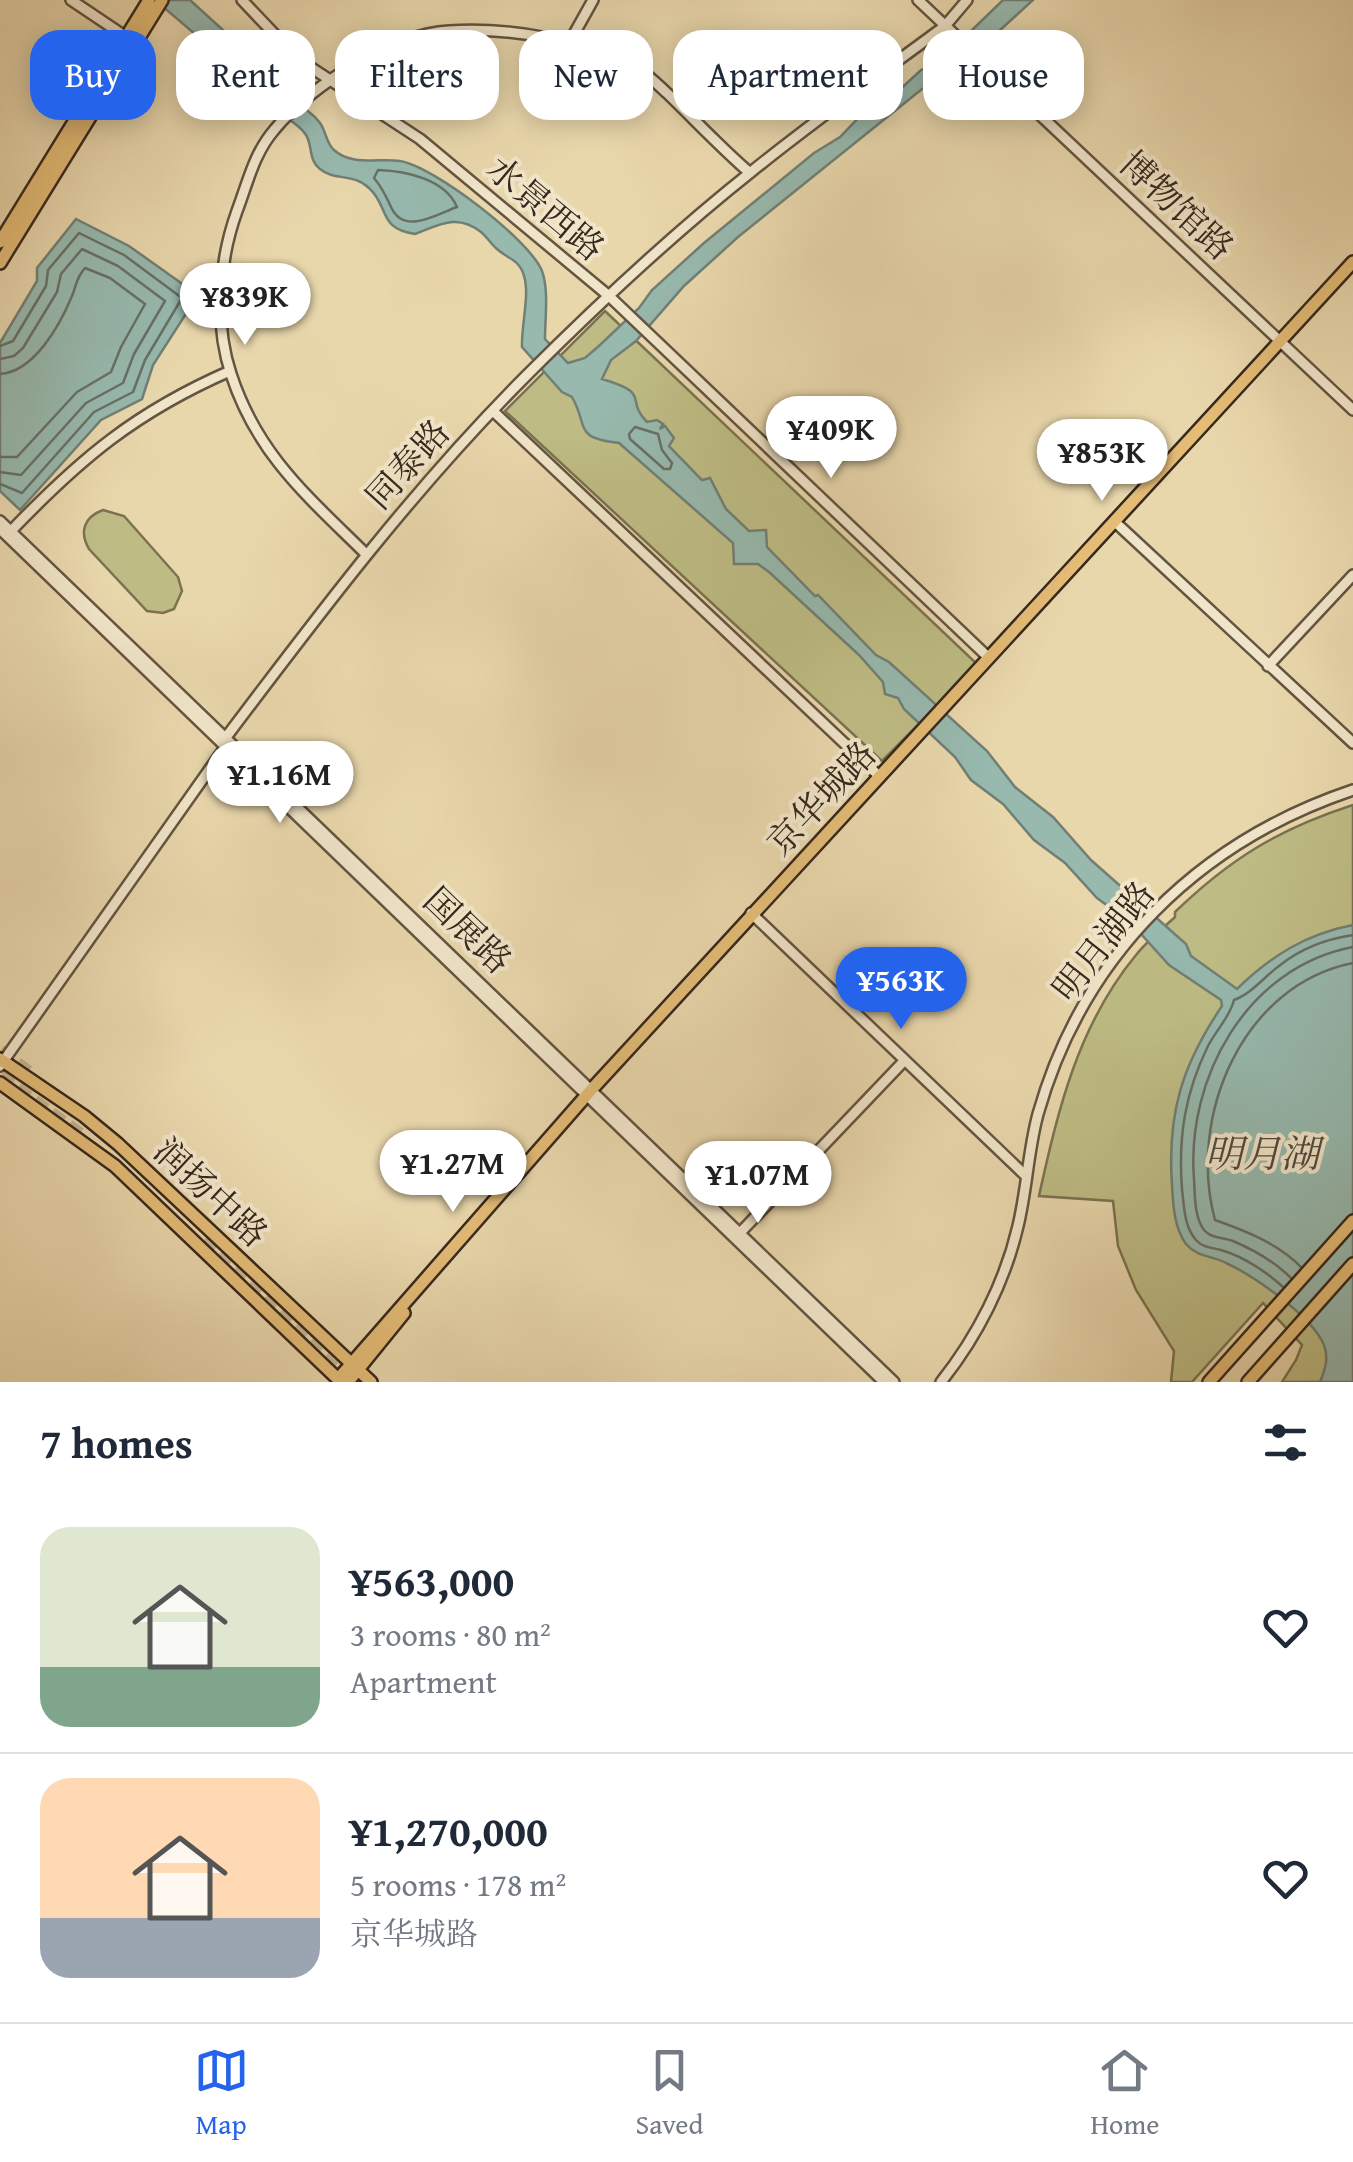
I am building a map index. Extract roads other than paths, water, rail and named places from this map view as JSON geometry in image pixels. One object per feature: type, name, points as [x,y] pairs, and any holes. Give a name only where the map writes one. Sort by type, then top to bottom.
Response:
[{"type":"main road","points":[[136,30],[150,0]]},
{"type":"main road","points":[[139,30],[162,0]]},
{"type":"main road","points":[[0,242],[79,120]]},
{"type":"main road","points":[[0,263],[84,120]]},
{"type":"main road","name":"京华城路","points":[[1284,342],[1353,262]]},
{"type":"main road","name":"京华城路","points":[[754,916],[1353,272]]},
{"type":"main road","name":"京华城路","points":[[955,699],[1117,523]]},
{"type":"main road","name":"京华城路","points":[[341,1381],[878,776],[918,739]]},
{"type":"main road","name":"润扬中路","points":[[1,1062],[84,1116],[118,1144],[370,1382]]},
{"type":"main road","name":"润扬中路","points":[[0,1083],[115,1166],[341,1381]]},
{"type":"main road","points":[[1209,1382],[1353,1221]]},
{"type":"main road","points":[[1248,1382],[1353,1264]]},
{"type":"street","points":[[71,0],[116,30]]},
{"type":"street","name":"水景西路","points":[[242,0],[298,59],[420,140],[609,296],[989,658]]},
{"type":"street","points":[[576,30],[593,0]]},
{"type":"street","name":"博物馆路","points":[[918,0],[1353,410]]},
{"type":"street","name":"同泰路","points":[[1,1062],[226,741],[365,553],[492,410],[609,296],[750,173],[945,26],[968,0]]},
{"type":"street","points":[[365,553],[283,473],[246,414],[230,371],[220,302],[224,258],[254,159],[293,110],[328,78],[406,42],[446,31],[519,36]]},
{"type":"street","points":[[653,81],[750,173]]},
{"type":"street","points":[[5,530],[102,444],[192,388],[230,371]]},
{"type":"street","points":[[492,410],[878,776]]},
{"type":"street","name":"国展路","points":[[0,521],[884,1382]]},
{"type":"street","points":[[1117,523],[1353,743]]},
{"type":"street","points":[[1268,666],[1353,575]]},
{"type":"street","name":"明月湖路","points":[[941,1382],[973,1336],[1001,1279],[1018,1226],[1038,1116],[1072,1025],[1099,979],[1125,945],[1216,856],[1261,828],[1353,790]]},
{"type":"street","points":[[754,916],[1026,1176]]},
{"type":"street","points":[[736,1237],[904,1061]]},
{"type":"street","name":"国展路","points":[[736,1237],[894,1382]]},
{"type":"water","points":[[155,0],[190,0],[223,30],[190,30]]},
{"type":"water","points":[[1003,0],[1033,0],[1000,30],[972,30]]},
{"type":"water","points":[[923,69],[922,89],[903,104],[903,87]]},
{"type":"water","name":"明月湖","points":[[315,117],[331,147],[349,158],[400,161],[415,166],[456,190],[500,224],[542,271],[545,339],[568,363],[585,358],[704,243],[856,120],[883,120],[738,237],[684,286],[636,341],[611,360],[602,379],[633,393],[647,422],[657,420],[663,424],[660,429],[665,426],[674,438],[669,446],[702,480],[710,478],[726,509],[749,531],[766,530],[767,547],[815,596],[987,751],[1015,787],[1053,817],[1091,860],[1186,944],[1191,956],[1237,989],[1290,948],[1353,925],[1353,1382],[1320,1382],[1326,1364],[1324,1345],[1308,1322],[1251,1277],[1191,1249],[1179,1231],[1171,1159],[1175,1113],[1187,1070],[1222,1006],[1221,1000],[1169,965],[1131,923],[1097,898],[1065,863],[1034,840],[1003,804],[971,780],[955,757],[904,709],[898,698],[885,694],[883,682],[859,655],[769,572],[758,564],[734,564],[733,543],[619,443],[588,434],[572,397],[562,392],[522,347],[526,283],[517,263],[481,232],[464,223],[440,224],[415,234],[395,227],[363,183],[320,169],[308,139],[291,121]]},
{"type":"water","points":[[76,219],[129,246],[198,295],[153,365],[142,399],[101,420],[20,510],[0,491],[0,343],[37,281],[37,268]]},
{"type":"tunnel","points":[[0,1051],[32,1075]]},
{"type":"tunnel","points":[[0,1077],[85,1138]]},
{"type":"tunnel","points":[[202,1242],[345,1379]]}]
